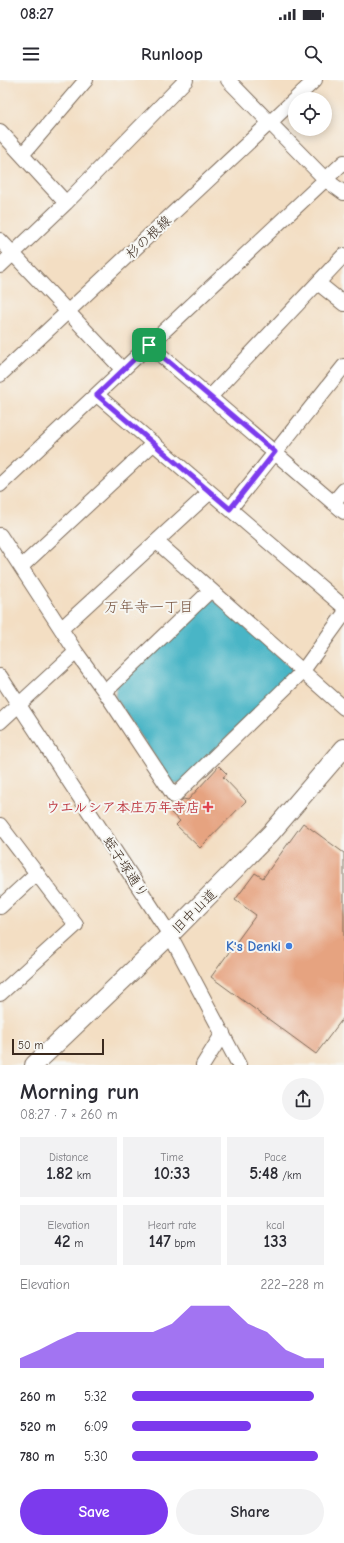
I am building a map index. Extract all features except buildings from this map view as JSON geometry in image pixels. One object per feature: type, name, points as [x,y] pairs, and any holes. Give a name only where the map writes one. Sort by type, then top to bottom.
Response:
[{"type":"main road","name":"旧中山道","points":[[34,1065],[170,934],[271,833],[344,748]]},
{"type":"street","points":[[22,156],[86,80]]},
{"type":"street","points":[[0,266],[66,203],[186,80]]},
{"type":"street","points":[[228,80],[326,180],[344,193]]},
{"type":"street","name":"杉の根線","points":[[302,92],[315,80]]},
{"type":"street","name":"杉の根線","points":[[0,375],[288,106]]},
{"type":"street","points":[[0,131],[66,203]]},
{"type":"street","points":[[0,485],[344,162]]},
{"type":"street","points":[[0,240],[123,370]]},
{"type":"street","points":[[210,397],[344,255]]},
{"type":"street","points":[[318,283],[344,304]]},
{"type":"street","points":[[149,345],[344,512]]},
{"type":"street","points":[[230,509],[344,366]]},
{"type":"street","points":[[97,395],[344,607]]},
{"type":"street","points":[[21,567],[154,443]]},
{"type":"street","points":[[333,503],[344,490]]},
{"type":"street","points":[[61,629],[210,492]]},
{"type":"street","points":[[0,535],[76,652],[105,692],[174,796],[302,672],[344,614]]},
{"type":"street","points":[[157,542],[344,708]]},
{"type":"street","points":[[105,692],[211,590]]},
{"type":"street","points":[[0,722],[76,652]]},
{"type":"street","name":"蛭子塚通り","points":[[0,676],[170,934],[240,1065]]},
{"type":"street","points":[[0,825],[76,925],[0,994]]},
{"type":"street","points":[[0,907],[37,873]]},
{"type":"street","points":[[203,1065],[223,1034]]},
{"type":"water","points":[[209,599],[215,601],[292,668],[292,674],[180,784],[173,784],[115,697],[116,686]]},
{"type":"place","name":"ウエルシア本庄万年寺店","points":[[208,807]]},
{"type":"place","name":"K's Denki","points":[[289,946]]},
{"type":"district","name":"万年寺一丁目","points":[[149,607]]},
{"type":"route","points":[[149,345],[275,452],[230,509],[97,395],[149,345]]}]
